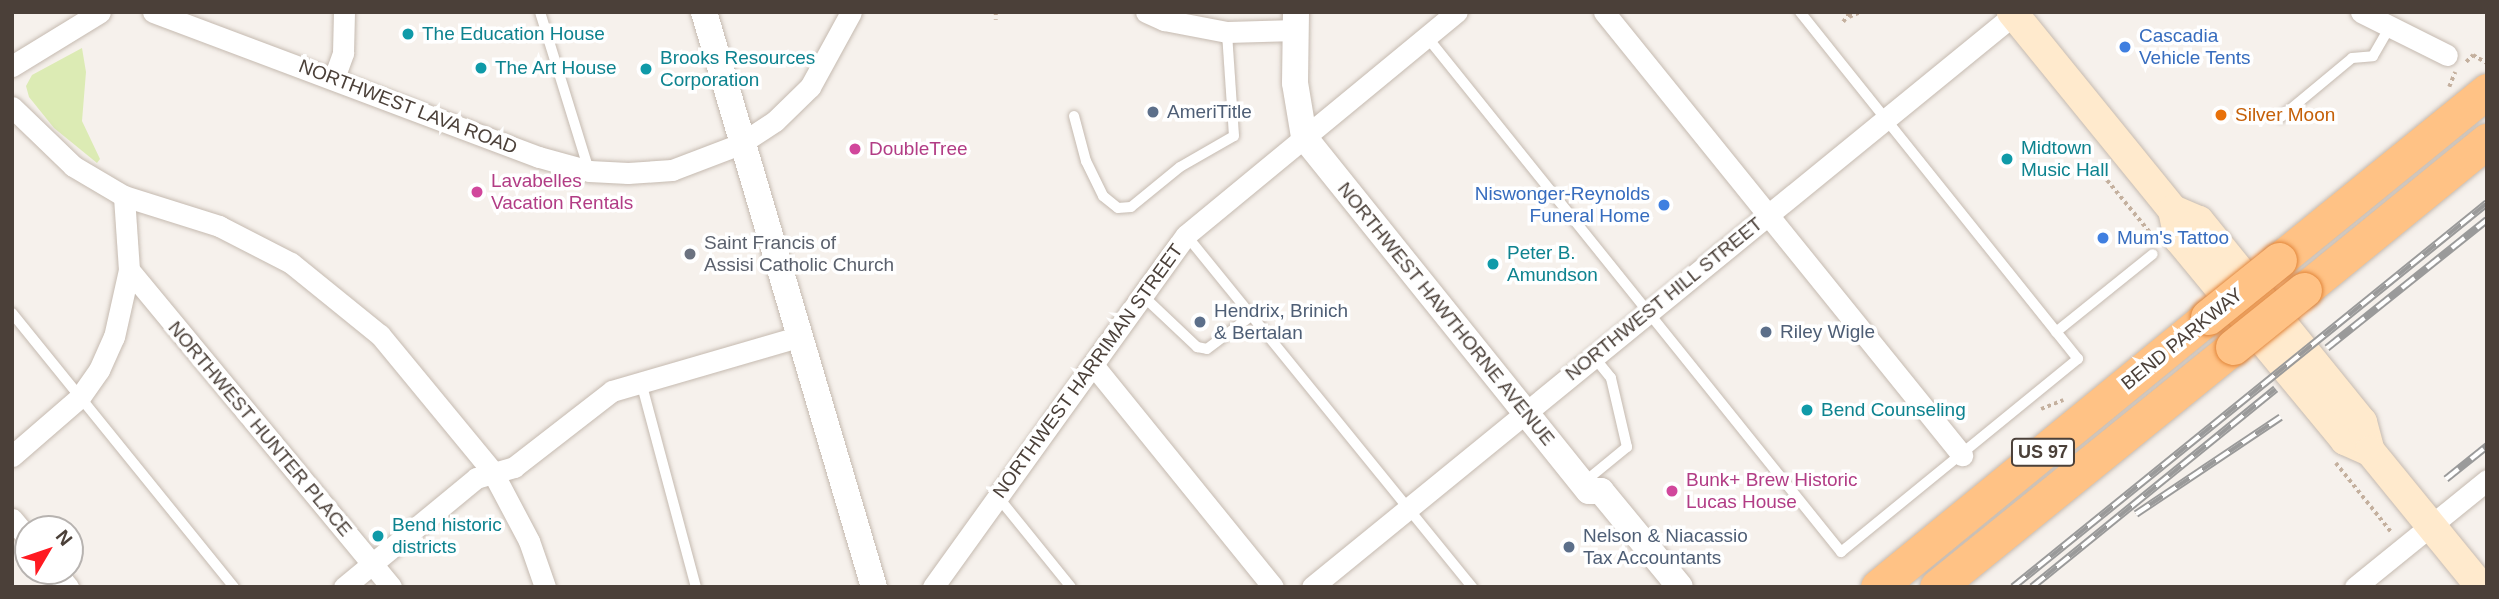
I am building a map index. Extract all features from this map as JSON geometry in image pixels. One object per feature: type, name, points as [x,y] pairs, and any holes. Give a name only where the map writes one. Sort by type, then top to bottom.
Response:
[{"type":"highway","name":"BEND PARKWAY","points":[[1878,587],[2487,91]]},
{"type":"highway","name":"BEND PARKWAY","points":[[1937,587],[2262,340],[2304,290],[2487,141]]},
{"type":"main road","points":[[2014,13],[2173,210],[2179,239],[2345,440],[2370,451],[2482,587]]},
{"type":"street","points":[[12,66],[99,12]]},
{"type":"street","name":"NORTHWEST LAVA ROAD","points":[[153,12],[334,78],[510,147],[589,171],[672,170],[740,144],[775,121],[810,87],[847,14]]},
{"type":"street","points":[[334,78],[343,53],[344,12]]},
{"type":"street","points":[[704,12],[740,144],[874,587]]},
{"type":"street","points":[[1146,12],[1164,20],[1227,32],[1296,21],[1295,83],[1304,137]]},
{"type":"street","name":"NORTHWEST HARRIMAN STREET","points":[[933,587],[1186,235],[1457,12]]},
{"type":"street","points":[[1604,12],[1962,455]]},
{"type":"street","points":[[2361,12],[2447,55]]},
{"type":"street","name":"NORTHWEST HILL STREET","points":[[1312,587],[2014,13]]},
{"type":"street","points":[[12,107],[50,148],[124,196],[219,226],[301,271],[380,335],[492,471],[529,541],[545,587]]},
{"type":"street","name":"NORTHWEST HAWTHORNE AVENUE","points":[[1304,137],[1586,487],[1587,502],[1657,587]]},
{"type":"street","points":[[12,456],[80,397],[99,370],[114,337],[129,270],[124,196]]},
{"type":"street","name":"NORTHWEST HUNTER PLACE","points":[[129,270],[391,587]]},
{"type":"street","points":[[344,587],[476,478],[492,471],[514,467],[612,391],[798,337]]},
{"type":"street","points":[[1094,366],[1273,587]]},
{"type":"street","points":[[2355,587],[2487,480]]},
{"type":"street","name":"NORTHWEST HAWTHORNE AVENUE","points":[[1586,487],[1601,491],[1680,587]]},
{"type":"lane","points":[[540,12],[589,171]]},
{"type":"lane","points":[[1427,37],[1841,552],[2078,359],[1800,12]]},
{"type":"lane","points":[[2281,117],[2352,58],[2372,56],[2390,26]]},
{"type":"lane","points":[[1074,116],[1086,161],[1103,196],[1118,208],[1131,207],[1180,167],[1234,136],[1227,32]]},
{"type":"lane","points":[[1186,235],[1472,587]]},
{"type":"lane","points":[[2056,332],[2153,254]]},
{"type":"lane","points":[[1142,295],[1197,347],[1207,349],[1251,316]]},
{"type":"lane","points":[[12,313],[234,587]]},
{"type":"lane","points":[[1586,487],[1627,447],[1611,378],[1594,357]]},
{"type":"lane","points":[[641,382],[696,587]]},
{"type":"lane","points":[[998,497],[1071,587]]},
{"type":"path","points":[[996,12],[996,20]]},
{"type":"path","points":[[1843,22],[1850,15],[1860,12]]},
{"type":"path","points":[[2473,55],[2487,63]]},
{"type":"green space","points":[[82,48],[86,72],[82,121],[100,159],[97,163],[54,128],[29,97],[26,86],[32,75]]},
{"type":"railway","points":[[2013,587],[2487,203]]},
{"type":"railway","points":[[2327,348],[2487,220]]},
{"type":"railway","points":[[2032,587],[2276,389]]},
{"type":"railway","points":[[2136,514],[2281,417]]},
{"type":"railway","points":[[2446,479],[2487,446]]},
{"type":"place","name":"The Education House","points":[[408,34]]},
{"type":"place","name":"Cascadia Vehicle Tents","points":[[2125,47]]},
{"type":"place","name":"The Art House","points":[[481,68]]},
{"type":"place","name":"Brooks Resources Corporation","points":[[646,69]]},
{"type":"place","name":"AmeriTitle","points":[[1153,112]]},
{"type":"place","name":"Silver Moon","points":[[2221,115]]},
{"type":"place","name":"DoubleTree","points":[[855,149]]},
{"type":"place","name":"Midtown Music Hall","points":[[2007,159]]},
{"type":"place","name":"Lavabelles Vacation Rentals","points":[[477,192]]},
{"type":"place","name":"Niswonger-Reynolds Funeral Home","points":[[1664,205]]},
{"type":"place","name":"Mum's Tattoo","points":[[2103,238]]},
{"type":"place","name":"Saint Francis of Assisi Catholic Church","points":[[690,254]]},
{"type":"place","name":"Peter B. Amundson","points":[[1493,264]]},
{"type":"place","name":"Hendrix, Brinich & Bertalan","points":[[1200,322]]},
{"type":"place","name":"Riley Wigle","points":[[1766,332]]},
{"type":"place","name":"Bend Counseling","points":[[1807,410]]},
{"type":"place","name":"Bunk+ Brew Historic Lucas House","points":[[1672,491]]},
{"type":"place","name":"Bend historic districts","points":[[378,536]]},
{"type":"place","name":"Nelson & Niacassio Tax Accountants","points":[[1569,547]]}]
